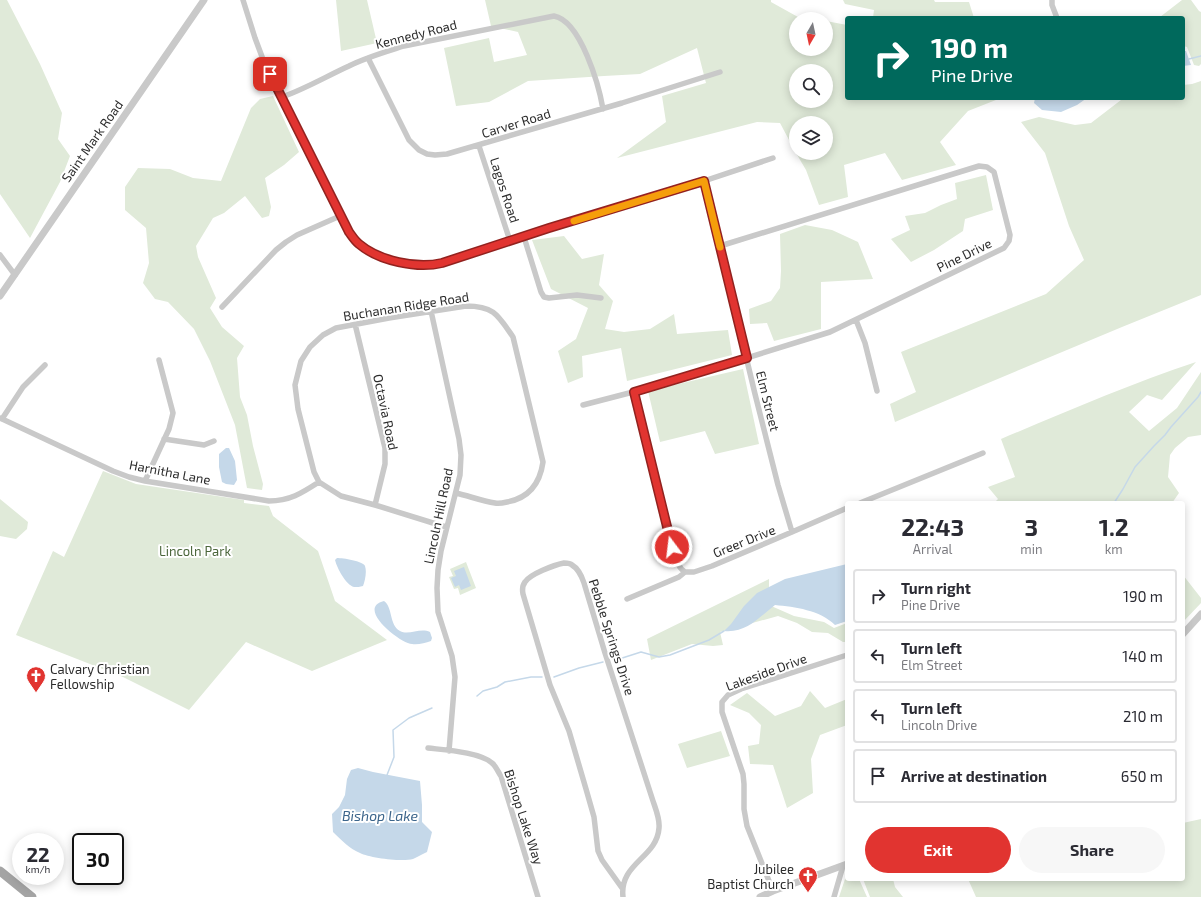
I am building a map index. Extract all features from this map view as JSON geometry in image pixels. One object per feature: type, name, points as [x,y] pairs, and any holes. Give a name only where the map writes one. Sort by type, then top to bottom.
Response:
[{"type":"main road","points":[[0,871],[32,897]]},
{"type":"street","name":"Saint Mark Road","points":[[0,296],[204,0]]},
{"type":"street","points":[[243,0],[259,49],[340,216],[354,239],[368,251],[380,256],[412,264],[435,264],[704,181],[773,158]]},
{"type":"street","points":[[1052,0],[1052,5],[1056,16]]},
{"type":"street","name":"Kennedy Road","points":[[282,97],[368,58],[404,46],[554,16],[562,19],[574,31],[582,45],[598,85],[603,108]]},
{"type":"street","name":"Carver Road","points":[[368,58],[407,137],[419,150],[427,154],[443,155],[479,146],[720,72]]},
{"type":"street","name":"Lagos Road","points":[[479,146],[510,241]]},
{"type":"street","name":"Pine Drive","points":[[583,405],[634,392],[819,336],[856,320],[1006,247],[1010,235],[994,172],[987,167],[979,166],[720,246]]},
{"type":"street","name":"Elm Street","points":[[704,181],[755,394],[778,485],[792,532]]},
{"type":"street","points":[[222,307],[276,250],[286,242],[297,235],[340,216]]},
{"type":"street","points":[[524,237],[541,292],[544,296],[549,298],[577,295],[602,298]]},
{"type":"street","points":[[0,255],[15,275]]},
{"type":"street","name":"Buchanan Ridge Road","points":[[319,482],[314,472],[298,409],[296,385],[297,374],[302,360],[310,347],[323,335],[336,328],[431,311],[466,306],[480,306],[494,312],[504,323],[513,337],[543,462],[541,472],[534,486],[525,496],[496,504],[456,493]]},
{"type":"street","name":"Lincoln Hill Road","points":[[431,311],[461,455],[460,475],[446,527],[438,570],[437,588],[438,612],[452,656],[455,677],[449,751]]},
{"type":"street","points":[[856,320],[877,390]]},
{"type":"street","name":"Octavia Road","points":[[355,324],[385,448],[385,464],[375,505]]},
{"type":"street","points":[[145,481],[169,429],[173,413],[159,360]]},
{"type":"street","points":[[1,419],[23,387],[45,365]]},
{"type":"street","points":[[634,392],[672,547],[678,565],[685,572]]},
{"type":"street","name":"Harnitha Lane","points":[[1,419],[113,471],[145,481],[269,501],[278,501],[299,495],[319,482]]},
{"type":"street","points":[[164,439],[204,446],[214,440]]},
{"type":"street","points":[[865,501],[983,453]]},
{"type":"street","points":[[319,482],[342,496],[446,527]]},
{"type":"street","name":"Greer Drive","points":[[627,599],[679,577],[685,572],[694,572],[712,566],[845,509]]},
{"type":"street","name":"Pebble Springs Drive","points":[[622,888],[602,860],[598,851],[594,817],[584,781],[567,725],[550,685],[523,594],[523,586],[525,581],[529,578],[557,565],[565,563],[574,567],[581,575],[584,583],[653,801],[659,825],[658,836],[653,846],[627,875],[622,888],[623,897]]},
{"type":"street","points":[[1185,632],[1201,614]]},
{"type":"street","name":"Lakeside Drive","points":[[773,891],[747,826],[744,809],[743,774],[722,712],[722,702],[725,696],[732,693],[845,656]]},
{"type":"street","name":"Bishop Lake Way","points":[[428,748],[486,758],[494,764],[501,776],[538,897]]},
{"type":"street","points":[[760,897],[845,865]]},
{"type":"street","points":[[834,897],[845,865]]},
{"type":"green space","points":[[0,0],[7,0],[40,64],[62,113],[58,139],[70,156],[60,182],[30,238],[0,194]]},
{"type":"green space","points":[[336,0],[367,0],[377,43],[341,51]]},
{"type":"green space","points":[[485,0],[771,0],[771,2],[789,12],[789,56],[833,56],[833,22],[845,25],[845,100],[996,100],[968,111],[940,142],[956,165],[902,180],[885,153],[844,165],[848,197],[819,205],[806,170],[800,160],[833,160],[833,116],[789,116],[789,140],[780,123],[757,122],[617,158],[666,122],[662,96],[706,83],[697,48],[640,74],[528,81],[489,102],[456,106],[444,48],[489,38],[494,62],[527,55],[518,32],[491,26]]},
{"type":"green space","points":[[843,0],[934,0],[935,2],[969,2],[973,16],[873,16],[874,10],[845,4]]},
{"type":"green space","points":[[1182,0],[1191,0],[1201,12],[1201,64],[1199,66],[1194,65],[1187,47],[1185,46],[1185,16],[1161,16]]},
{"type":"green space","points":[[1201,81],[1201,295],[895,422],[890,404],[916,392],[901,352],[1046,294],[1084,260],[1069,226],[1045,153],[1021,122],[1039,117],[1075,125],[1091,123],[1121,100],[1185,100],[1185,85]]},
{"type":"green space","points":[[273,96],[299,152],[284,165],[265,178],[271,207],[269,216],[262,218],[245,196],[224,213],[213,218],[196,246],[198,257],[216,298],[210,308],[222,327],[244,346],[237,358],[240,397],[247,415],[263,484],[262,490],[247,488],[235,425],[210,361],[194,329],[168,302],[155,299],[143,283],[149,263],[146,228],[125,210],[125,187],[138,168],[170,169],[193,178],[221,181],[251,108],[260,99]]},
{"type":"green space","points":[[986,175],[993,210],[965,219],[963,231],[934,250],[911,262],[891,239],[910,230],[905,216],[925,213],[957,199],[955,183]]},
{"type":"green space","points":[[805,225],[832,230],[858,242],[873,279],[821,282],[821,329],[774,341],[767,323],[750,324],[749,309],[771,301],[780,288],[780,234]]},
{"type":"green space","points":[[564,236],[582,259],[604,254],[599,285],[613,301],[605,329],[624,332],[650,329],[674,314],[677,334],[728,330],[732,355],[627,381],[621,348],[582,356],[583,377],[568,383],[558,351],[576,339],[588,308],[551,289],[532,240]]},
{"type":"green space","points":[[1196,362],[1162,400],[1147,395],[1129,412],[1149,431],[1177,408],[1201,372],[1201,435],[1188,437],[1175,448],[1170,455],[1168,477],[1179,493],[1173,501],[996,501],[998,499],[988,487],[1015,477],[1001,439],[1122,389]]},
{"type":"green space","points":[[743,369],[759,444],[715,454],[705,431],[660,442],[648,391]]},
{"type":"green space","name":"Lincoln Park","points":[[103,471],[136,484],[244,500],[244,503],[269,506],[273,516],[318,551],[335,601],[387,640],[312,671],[246,642],[189,710],[123,677],[16,635],[53,551],[64,557]]},
{"type":"green space","points":[[0,499],[28,522],[27,529],[16,539],[0,536]]},
{"type":"green space","points":[[466,562],[476,588],[460,595],[458,588],[454,589],[449,577],[453,576],[450,569]]},
{"type":"green space","points":[[1185,578],[1201,598],[1201,603],[1185,620]]},
{"type":"green space","points":[[769,579],[769,605],[794,616],[824,622],[834,628],[845,624],[845,642],[843,642],[828,633],[812,632],[797,623],[778,616],[720,632],[723,645],[713,646],[692,644],[651,660],[647,639]]},
{"type":"green space","points":[[810,691],[825,708],[845,700],[845,726],[820,735],[811,759],[813,793],[787,808],[773,765],[750,764],[748,746],[759,744],[761,725],[749,713],[730,705],[747,693],[775,716],[801,706]]},
{"type":"green space","points":[[721,731],[730,756],[687,768],[678,744]]},
{"type":"green space","points":[[1201,819],[1201,897],[976,897],[969,881],[1185,881],[1185,823]]},
{"type":"green space","points":[[845,879],[845,881],[860,881],[867,897],[839,897]]},
{"type":"green space","points":[[864,881],[894,881],[895,887],[903,897],[870,897]]},
{"type":"water","points":[[1185,51],[1186,51],[1191,65],[1185,66]]},
{"type":"water","points":[[1035,100],[1084,100],[1061,112],[1042,110],[1034,103]]},
{"type":"water","points":[[226,448],[229,448],[235,461],[237,480],[234,485],[222,482],[219,467],[219,454]]},
{"type":"water","points":[[337,558],[352,560],[365,566],[366,574],[363,586],[354,587],[348,583],[342,576],[338,567],[335,560]]},
{"type":"water","points":[[845,564],[845,622],[835,625],[822,616],[807,610],[775,605],[752,624],[739,630],[724,631],[744,606],[757,593],[785,579]]},
{"type":"water","points":[[464,567],[471,586],[461,590],[459,585],[455,587],[451,578],[456,576],[454,571]]},
{"type":"water","points":[[384,601],[389,607],[394,625],[400,631],[407,633],[422,630],[430,632],[432,638],[431,641],[412,644],[399,638],[391,632],[377,618],[375,611],[376,605]]},
{"type":"water","name":"Bishop Lake","points":[[358,768],[420,781],[422,822],[432,832],[427,852],[408,860],[378,858],[365,855],[353,849],[333,832],[332,814],[339,807],[345,795],[347,779],[351,770]]},
{"type":"waterway","points":[[1189,59],[1201,56]]},
{"type":"waterway","points":[[1115,501],[1135,467],[1165,435],[1201,392]]},
{"type":"waterway","points":[[616,660],[641,652],[659,657],[670,655],[709,640],[724,631]]},
{"type":"waterway","points":[[554,677],[579,668],[603,662]]},
{"type":"waterway","points":[[477,696],[483,691],[497,687],[505,682],[531,677],[542,677]]},
{"type":"waterway","points":[[387,775],[394,757],[393,730],[409,718],[432,708]]},
{"type":"slow traffic","points":[[574,221],[704,181],[720,247]]},
{"type":"place","name":"Calvary Christian Fellowship","points":[[36,693]]},
{"type":"place","name":"Jubilee Baptist Church","points":[[808,893]]},
{"type":"route","points":[[270,74],[349,232],[358,244],[368,251],[401,262],[420,265],[442,263],[549,228],[704,181],[747,358],[634,392],[672,547]]}]
